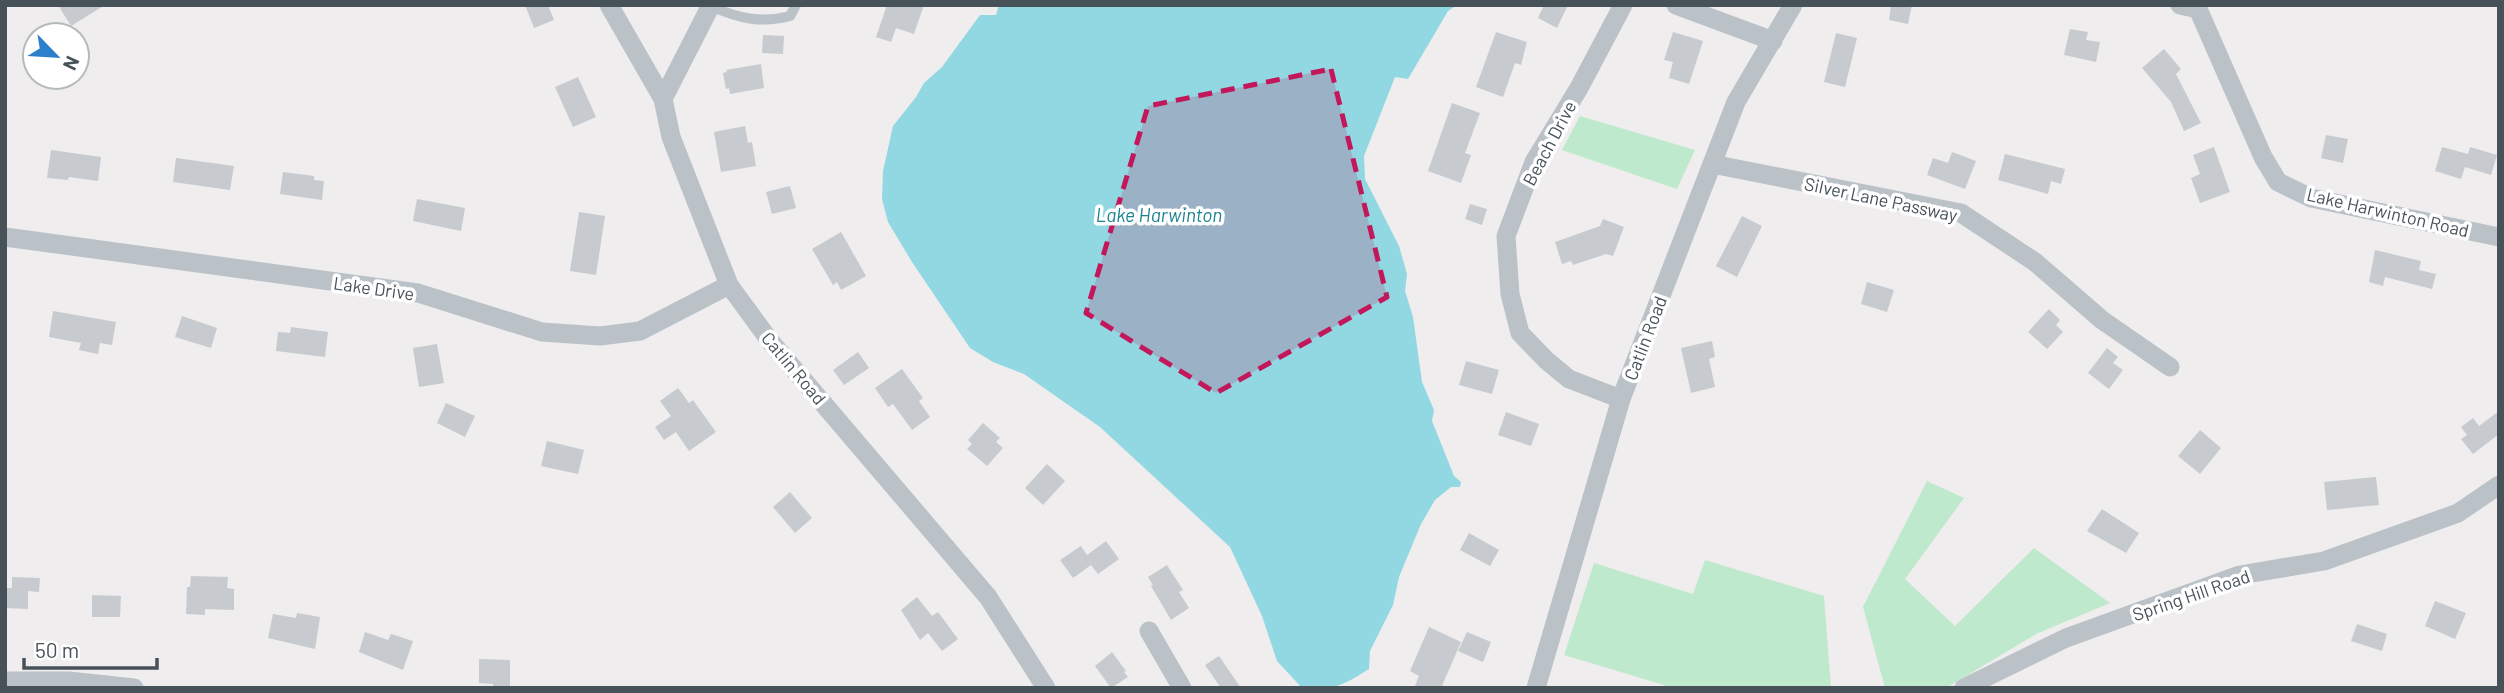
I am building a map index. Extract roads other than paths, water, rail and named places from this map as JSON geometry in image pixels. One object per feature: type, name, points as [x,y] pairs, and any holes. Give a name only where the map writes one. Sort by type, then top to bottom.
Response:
[{"type":"street","name":"Catlin Road","points":[[609,5],[663,99],[671,137],[729,285],[770,341],[988,597],[1046,688]]},
{"type":"street","points":[[663,99],[710,5]]},
{"type":"street","name":"Beach Drive","points":[[1621,399],[1569,379],[1520,334],[1510,294],[1506,236],[1534,162],[1579,88],[1623,5]]},
{"type":"street","points":[[1676,5],[1773,41]]},
{"type":"street","name":"Catlin Road","points":[[1536,688],[1621,399],[1736,102],[1793,5]]},
{"type":"street","name":"Lake Harwinton Road","points":[[2192,6],[2263,157],[2278,182],[2311,198],[2499,237]]},
{"type":"street","name":"Silver Lane Passway","points":[[1712,164],[1961,213],[2035,262],[2102,320],[2170,367]]},
{"type":"street","name":"Lake Drive","points":[[5,237],[418,293],[541,331],[600,337],[640,331],[729,285]]},
{"type":"street","name":"Spring Hill Road","points":[[1964,688],[2066,638],[2240,575],[2324,561],[2458,513],[2499,485]]},
{"type":"street","points":[[1149,631],[1182,688]]},
{"type":"street","points":[[5,681],[69,681],[134,688]]},
{"type":"lane","points":[[710,5],[753,21],[777,20],[790,16],[796,5]]},
{"type":"water","name":"Lake Harwinton","points":[[999,5],[1457,5],[1448,11],[1408,79],[1395,77],[1364,156],[1365,179],[1399,246],[1407,274],[1405,291],[1413,317],[1422,382],[1434,410],[1432,421],[1454,476],[1461,482],[1460,487],[1451,487],[1435,500],[1421,524],[1399,577],[1393,605],[1370,651],[1369,669],[1351,680],[1331,687],[1302,688],[1277,661],[1262,616],[1230,547],[1100,427],[1024,374],[993,362],[970,348],[888,222],[882,199],[883,171],[893,126],[924,83],[942,67],[980,15],[996,15]]}]
